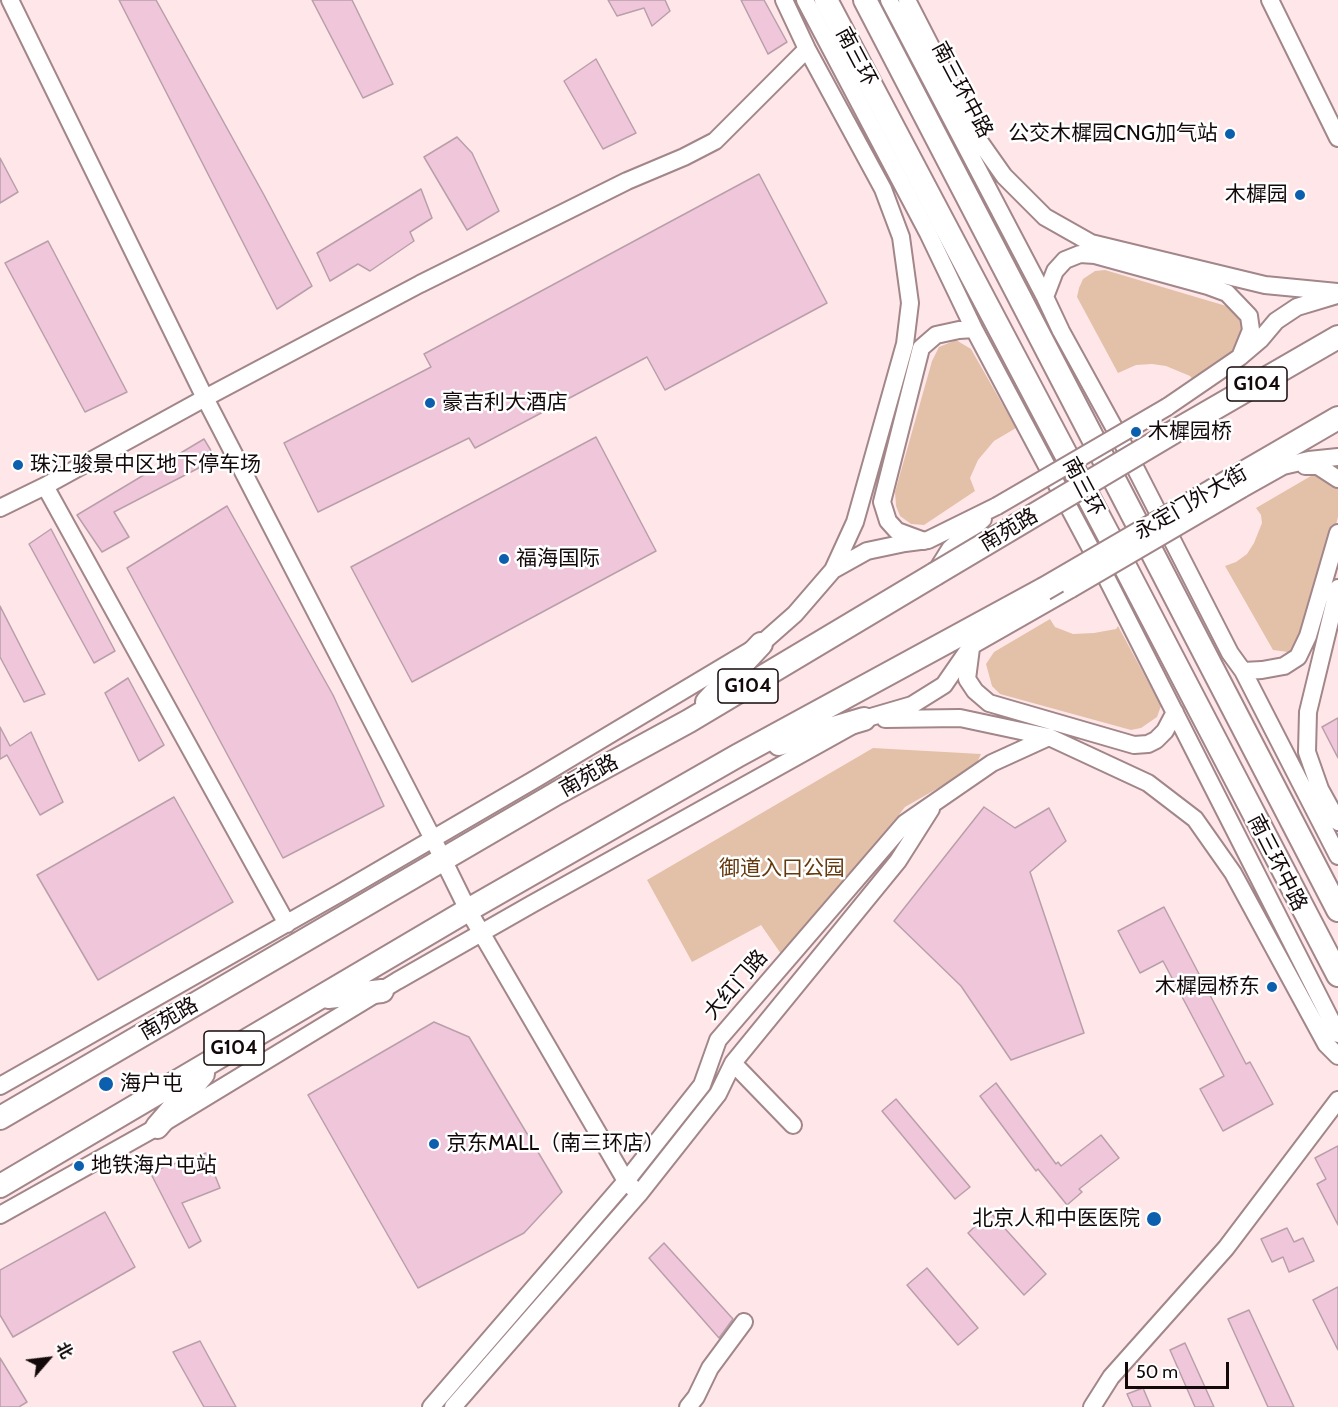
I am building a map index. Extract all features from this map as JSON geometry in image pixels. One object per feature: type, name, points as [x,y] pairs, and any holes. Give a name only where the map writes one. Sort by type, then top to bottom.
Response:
[{"type":"highway","name":"南三环","points":[[826,0],[1097,513],[1336,976]]},
{"type":"highway","name":"南三环","points":[[865,0],[1338,910]]},
{"type":"highway","name":"南苑路","points":[[0,1118],[557,793],[689,721],[1177,430],[1338,337]]},
{"type":"highway","name":"永定门外大街","points":[[737,756],[1044,589],[1338,418]]},
{"type":"highway","points":[[689,721],[761,644]]},
{"type":"highway","points":[[737,756],[864,719]]},
{"type":"highway","name":"G104","points":[[0,1186],[468,910],[737,756]]},
{"type":"highway","points":[[320,998],[382,991]]},
{"type":"highway","points":[[157,1127],[215,1060]]},
{"type":"street","points":[[10,0],[205,398],[468,910],[626,1181],[639,1194]]},
{"type":"street","points":[[0,1086],[287,924],[761,644],[795,614],[833,570],[855,522],[905,344],[910,303],[901,237],[884,189],[807,49],[784,0]]},
{"type":"street","name":"南三环中路","points":[[805,0],[928,233],[974,329],[1176,712],[1338,1034]]},
{"type":"street","name":"南三环中路","points":[[889,0],[1230,653],[1243,671],[1338,856]]},
{"type":"street","points":[[907,0],[980,142],[1004,176],[1045,218],[1091,243],[1264,285],[1338,293]]},
{"type":"street","points":[[1270,0],[1338,138]]},
{"type":"street","points":[[0,508],[420,284],[715,141],[807,49]]},
{"type":"street","points":[[1045,297],[1055,271],[1065,260],[1080,254],[1095,255],[1208,286],[1227,292],[1249,316],[1251,330],[1240,357]]},
{"type":"street","points":[[1240,357],[1260,340],[1276,321],[1297,307],[1338,293]]},
{"type":"street","points":[[924,541],[897,531],[888,521],[882,502],[921,348],[936,335],[974,329]]},
{"type":"street","name":"南苑路","points":[[997,506],[1167,407],[1240,357]]},
{"type":"street","name":"永定门外大街","points":[[971,646],[1283,466],[1338,457]]},
{"type":"street","points":[[1283,466],[1318,466],[1338,479]]},
{"type":"street","points":[[45,486],[287,924]]},
{"type":"street","points":[[833,570],[867,551],[928,540],[997,506]]},
{"type":"street","points":[[935,574],[950,549],[997,506]]},
{"type":"street","points":[[1243,671],[1284,666],[1298,657],[1308,636],[1338,533]]},
{"type":"street","points":[[1338,588],[1308,712],[1307,752],[1320,789],[1338,822]]},
{"type":"street","points":[[971,646],[967,679],[975,691],[989,703],[1134,745],[1148,744],[1156,740],[1176,712]]},
{"type":"street","points":[[0,1215],[157,1127],[480,932],[864,719],[912,705],[944,685],[971,646]]},
{"type":"street","points":[[864,719],[960,718],[1049,737],[1148,783],[1195,819],[1233,873],[1326,1044],[1338,1056]]},
{"type":"street","name":"大红门路","points":[[431,1407],[626,1181],[702,1085],[718,1040],[905,823],[992,763],[1049,737]]},
{"type":"street","name":"大红门路","points":[[453,1407],[639,1194],[718,1094],[733,1063],[898,861],[936,801]]},
{"type":"street","points":[[733,1063],[793,1125]]},
{"type":"street","points":[[1092,1407],[1111,1377],[1226,1248],[1338,1100]]},
{"type":"street","points":[[688,1407],[696,1397],[710,1368],[744,1322]]},
{"type":"green space","points":[[1105,270],[1233,308],[1242,313],[1247,352],[1195,382],[1190,376],[1166,366],[1152,364],[1136,365],[1118,373],[1077,297],[1083,279],[1095,271]]},
{"type":"green space","points":[[956,340],[971,349],[1016,428],[994,441],[978,460],[970,478],[975,491],[924,525],[911,524],[900,516],[896,506],[895,492],[932,361],[939,347]]},
{"type":"green space","points":[[1316,473],[1338,487],[1338,517],[1305,640],[1299,647],[1288,652],[1273,650],[1225,566],[1247,554],[1254,543],[1262,523],[1261,515],[1256,508]]},
{"type":"green space","points":[[1050,619],[1055,627],[1073,634],[1094,633],[1116,629],[1118,626],[1161,706],[1157,717],[1141,728],[1131,730],[1000,694],[992,686],[986,664],[994,652]]},
{"type":"green space","name":"御道入口公园","points":[[873,748],[981,754],[975,767],[905,807],[786,961],[761,925],[692,962],[647,880]]},
{"type":"building","points":[[119,0],[156,0],[312,286],[277,309]]},
{"type":"building","points":[[312,0],[352,0],[393,84],[363,98]]},
{"type":"building","points":[[608,0],[665,0],[670,11],[652,26],[644,8],[617,16]]},
{"type":"building","points":[[741,0],[764,0],[787,42],[768,54]]},
{"type":"building","points":[[596,59],[636,133],[603,149],[564,81]]},
{"type":"building","points":[[457,137],[472,153],[499,211],[467,230],[424,157]]},
{"type":"building","points":[[0,158],[18,192],[0,203]]},
{"type":"building","points":[[759,174],[827,303],[665,390],[647,357],[475,448],[469,438],[318,512],[284,443],[431,367],[424,354]]},
{"type":"building","points":[[421,189],[432,218],[410,232],[414,241],[370,271],[358,264],[330,281],[317,253]]},
{"type":"building","points":[[48,241],[127,392],[85,412],[5,263]]},
{"type":"building","name":"福海国际","points":[[596,437],[656,551],[412,682],[351,567]]},
{"type":"building","points":[[204,439],[216,459],[114,512],[129,537],[102,552],[77,515]]},
{"type":"building","points":[[227,506],[333,695],[384,806],[283,858],[127,568]]},
{"type":"building","points":[[51,529],[115,651],[94,663],[29,544]]},
{"type":"building","points":[[0,606],[45,694],[24,702],[0,657]]},
{"type":"building","points":[[128,678],[164,745],[139,761],[105,693]]},
{"type":"building","points":[[1338,718],[1338,758],[1322,727]]},
{"type":"building","points":[[0,727],[10,746],[31,732],[63,802],[40,815],[7,755],[0,759]]},
{"type":"building","points":[[174,797],[233,902],[98,980],[37,875]]},
{"type":"building","points":[[984,807],[1015,828],[1049,808],[1066,841],[1030,872],[1084,1033],[1011,1060],[961,986],[894,921]]},
{"type":"building","points":[[1164,907],[1246,1064],[1250,1062],[1273,1104],[1223,1131],[1200,1089],[1224,1076],[1163,961],[1140,973],[1118,931]]},
{"type":"building","name":"京东MALL（南三环店）","points":[[434,1022],[469,1037],[562,1192],[524,1233],[418,1288],[308,1095]]},
{"type":"building","points":[[996,1083],[1056,1164],[1058,1162],[1061,1166],[1101,1135],[1119,1158],[1079,1189],[1082,1192],[1067,1205],[1038,1169],[1036,1171],[980,1096]]},
{"type":"building","points":[[896,1099],[970,1187],[955,1199],[882,1111]]},
{"type":"building","points":[[1338,1146],[1338,1225],[1317,1184],[1326,1179],[1315,1158]]},
{"type":"building","points":[[206,1153],[220,1188],[182,1203],[201,1241],[189,1248],[150,1172]]},
{"type":"building","points":[[105,1212],[135,1267],[13,1337],[0,1315],[0,1270]]},
{"type":"building","points":[[990,1212],[1046,1274],[1024,1295],[968,1233]]},
{"type":"building","points":[[1287,1228],[1294,1242],[1303,1238],[1314,1261],[1289,1272],[1283,1257],[1272,1262],[1261,1239]]},
{"type":"building","points":[[664,1243],[733,1319],[719,1338],[649,1258]]},
{"type":"building","points":[[927,1268],[978,1328],[958,1345],[907,1285]]},
{"type":"building","points":[[1338,1287],[1338,1350],[1313,1300]]},
{"type":"building","points":[[1249,1310],[1294,1407],[1268,1407],[1228,1319]]},
{"type":"building","points":[[200,1341],[236,1407],[204,1407],[173,1352]]},
{"type":"building","points":[[1185,1343],[1214,1407],[1195,1407],[1170,1350]]},
{"type":"building","points":[[0,1358],[27,1402],[19,1407],[0,1407]]},
{"type":"building","points":[[1143,1388],[1151,1407],[1133,1407],[1127,1394]]},
{"type":"place","name":"公交木樨园CNG加气站","points":[[1230,134]]},
{"type":"place","name":"木樨园","points":[[1300,195]]},
{"type":"place","name":"豪吉利大酒店","points":[[430,403]]},
{"type":"place","name":"木樨园桥","points":[[1136,432]]},
{"type":"place","name":"珠江骏景中区地下停车场","points":[[18,465]]},
{"type":"place","name":"福海国际","points":[[504,559]]},
{"type":"place","name":"木樨园桥东","points":[[1272,987]]},
{"type":"place","name":"海户屯","points":[[106,1084]]},
{"type":"place","name":"京东MALL（南三环店）","points":[[434,1144]]},
{"type":"place","name":"地铁海户屯站","points":[[79,1166]]},
{"type":"place","name":"北京人和中医医院","points":[[1154,1219]]}]
